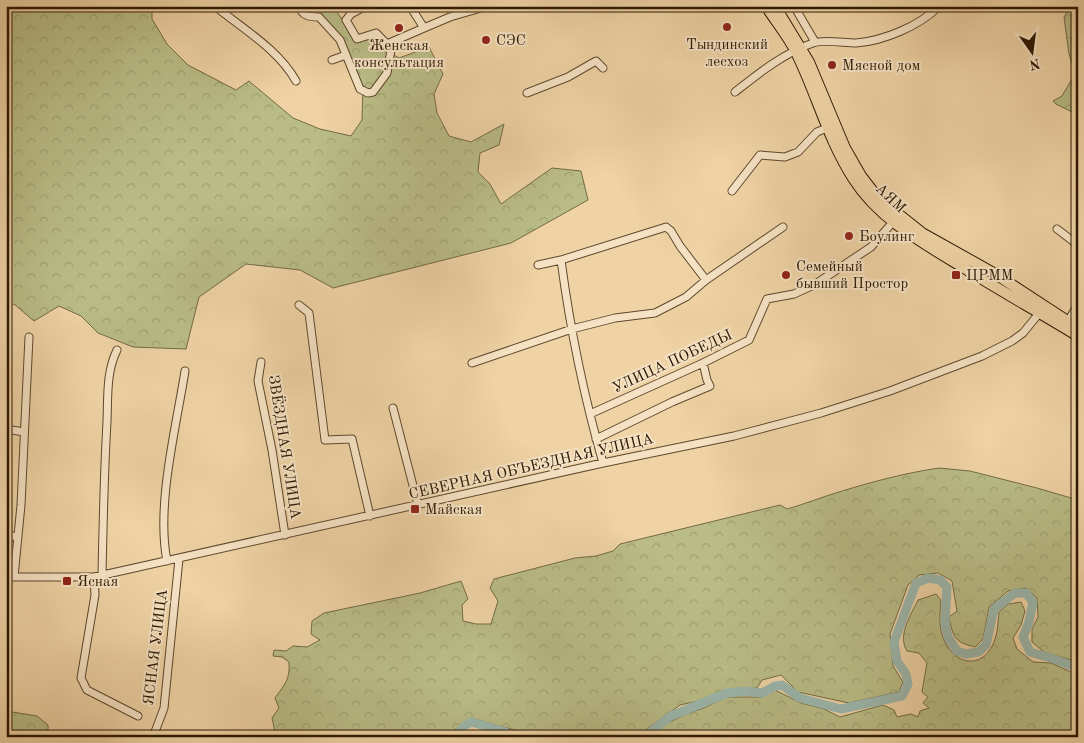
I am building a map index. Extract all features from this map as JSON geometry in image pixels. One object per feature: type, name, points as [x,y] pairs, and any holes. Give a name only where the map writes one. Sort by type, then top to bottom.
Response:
[{"type":"highway","name":"АЯМ","points":[[766,6],[799,50],[827,128],[853,179],[866,196],[893,222],[922,242],[1042,310],[1068,321],[1078,328]]},
{"type":"highway","name":"АЯМ","points":[[775,6],[799,50],[845,148],[861,176],[878,198],[922,233],[998,275],[1078,336]]},
{"type":"street","points":[[216,6],[272,50],[288,66],[296,81]]},
{"type":"street","points":[[298,6],[300,12],[306,16],[318,17],[333,31],[340,40],[360,90],[368,93],[373,92],[387,73],[391,50],[376,33],[358,39],[346,20],[351,14],[366,6]]},
{"type":"street","points":[[410,6],[424,28]]},
{"type":"street","points":[[387,44],[450,17],[488,6]]},
{"type":"street","points":[[794,6],[815,42]]},
{"type":"street","points":[[735,92],[771,64],[815,42],[858,42],[887,36],[930,16],[939,6]]},
{"type":"street","points":[[332,60],[346,55]]},
{"type":"street","points":[[527,93],[568,77],[596,60],[603,68]]},
{"type":"street","points":[[732,191],[760,155],[784,157],[798,152],[817,132],[827,128]]},
{"type":"street","name":"УЛИЦА ПОБЕДЫ","points":[[590,414],[749,340],[767,298],[794,294],[814,285],[871,247],[893,222]]},
{"type":"street","points":[[538,265],[561,260],[666,227],[671,230],[680,246],[706,280]]},
{"type":"street","points":[[472,364],[572,329],[615,318],[654,313],[686,297],[706,280],[783,227]]},
{"type":"street","points":[[1057,229],[1078,245]]},
{"type":"street","points":[[561,260],[572,329],[590,414],[603,463]]},
{"type":"street","points":[[299,305],[309,313],[325,440],[352,439],[370,516]]},
{"type":"street","points":[[1068,321],[1078,305]]},
{"type":"street","name":"СЕВЕРНАЯ ОБЪЕЗДНАЯ УЛИЦА","points":[[10,577],[94,578],[603,463],[734,436],[890,392],[999,348],[1023,333],[1042,310]]},
{"type":"street","points":[[10,577],[18,537],[29,337]]},
{"type":"street","points":[[102,576],[109,383],[111,361],[117,350]]},
{"type":"street","name":"ЗВЁЗДНАЯ УЛИЦА","points":[[261,362],[258,381],[272,450],[285,535]]},
{"type":"street","points":[[596,439],[672,402],[710,386],[703,363]]},
{"type":"street","points":[[167,561],[163,543],[166,489],[185,371]]},
{"type":"street","points":[[393,408],[418,505]]},
{"type":"street","points":[[6,429],[24,432]]},
{"type":"street","points":[[6,535],[18,537]]},
{"type":"street","name":"ЯСНАЯ УЛИЦА","points":[[153,737],[164,708],[179,559]]},
{"type":"street","name":"ЯСНАЯ УЛИЦА","points":[[94,578],[95,595],[81,678],[87,690],[138,716]]},
{"type":"green space","points":[[6,6],[152,6],[152,19],[167,44],[188,65],[236,90],[249,81],[293,118],[320,129],[351,136],[362,120],[363,87],[340,38],[317,11],[325,6],[333,6],[357,42],[374,37],[382,48],[399,58],[429,47],[443,74],[434,94],[437,113],[449,136],[471,142],[504,124],[499,145],[480,153],[478,172],[490,184],[501,204],[552,168],[581,171],[588,200],[511,243],[333,288],[300,270],[246,264],[199,297],[186,349],[133,347],[98,333],[81,316],[59,306],[34,321],[14,304],[6,308]]},
{"type":"green space","points":[[1071,6],[1077,6],[1078,15],[1078,115],[1053,101],[1062,96],[1075,74],[1069,54],[1064,17]]},
{"type":"green space","points":[[939,468],[970,471],[1078,500],[1078,662],[1044,652],[1032,642],[1032,629],[1038,617],[1037,598],[1026,588],[1008,591],[989,607],[983,639],[975,647],[959,641],[953,634],[949,617],[957,611],[952,581],[938,573],[919,575],[908,585],[890,634],[893,666],[903,682],[899,692],[849,703],[798,692],[781,675],[762,680],[757,688],[736,689],[680,705],[636,737],[519,737],[518,731],[471,718],[453,731],[450,737],[274,737],[275,732],[272,718],[279,708],[275,698],[286,682],[289,673],[289,662],[282,657],[273,656],[274,650],[286,651],[293,646],[307,647],[320,640],[311,634],[312,621],[324,613],[420,593],[461,581],[468,599],[462,605],[463,621],[476,624],[491,624],[498,601],[490,588],[494,579],[575,558],[596,556],[613,551],[620,544],[780,505],[787,509],[876,481]]},
{"type":"green space","points":[[936,594],[941,600],[940,627],[945,642],[957,657],[971,661],[979,660],[991,649],[997,633],[999,612],[1008,604],[1021,602],[1025,611],[1021,625],[1013,638],[1017,649],[1033,662],[1051,663],[1078,675],[1078,737],[651,737],[660,727],[726,697],[761,697],[775,690],[801,703],[824,709],[840,717],[883,705],[894,710],[897,717],[911,714],[918,717],[920,711],[929,708],[923,703],[928,697],[922,692],[927,663],[919,653],[907,651],[904,645],[904,632],[918,600]]},
{"type":"green space","points":[[6,711],[37,716],[48,725],[48,737],[6,737]]},
{"type":"waterway","points":[[644,737],[671,716],[727,693],[745,691],[762,693],[775,686],[782,685],[800,698],[841,709],[902,696],[908,684],[906,674],[897,661],[894,642],[916,583],[928,578],[940,580],[947,587],[945,623],[948,637],[957,651],[966,654],[978,652],[986,645],[994,609],[1015,593],[1026,593],[1033,602],[1029,622],[1023,637],[1030,652],[1078,668]]},
{"type":"waterway","points":[[455,737],[463,727],[471,722],[503,731],[515,737]]},
{"type":"place","name":"Тындинский лесхоз","points":[[727,27]]},
{"type":"place","name":"Женская консультация","points":[[399,28]]},
{"type":"place","name":"СЭС","points":[[486,40]]},
{"type":"place","name":"Мясной дом","points":[[832,65]]},
{"type":"place","name":"Боулинг","points":[[849,236]]},
{"type":"place","name":"Семейный бывший Простор","points":[[786,275]]},
{"type":"place","name":"ЦРММ","points":[[956,275]]},
{"type":"place","name":"Майская","points":[[415,509]]},
{"type":"place","name":"Ясная","points":[[67,581]]}]
